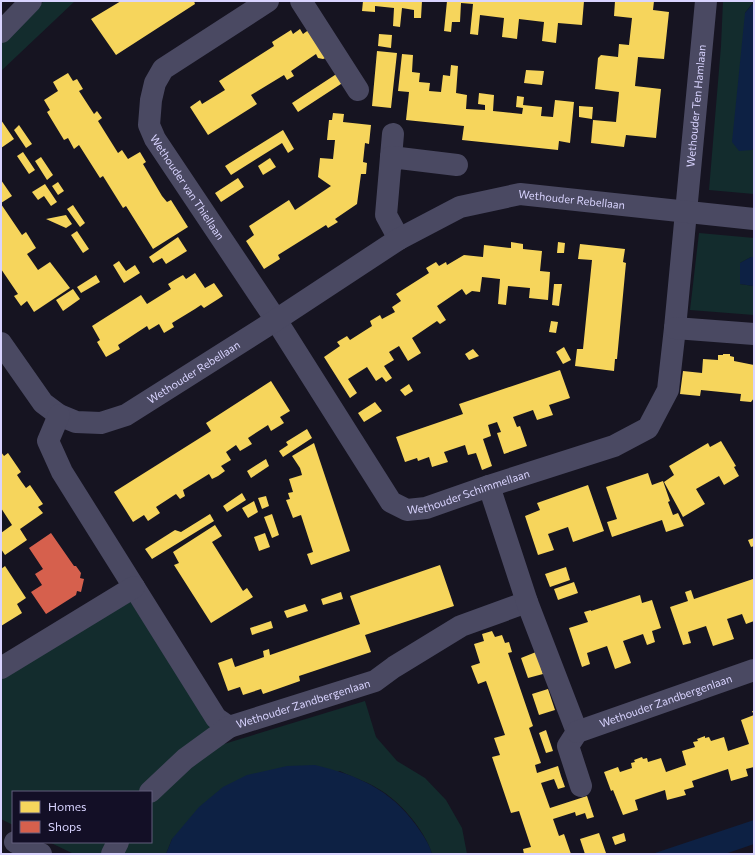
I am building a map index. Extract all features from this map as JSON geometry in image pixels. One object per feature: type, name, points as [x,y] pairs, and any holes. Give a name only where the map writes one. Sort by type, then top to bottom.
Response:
[{"type":"street","points":[[1,32],[31,1]]},
{"type":"street","name":"Wethouder van Thiellaan","points":[[268,1],[163,69],[155,83],[149,124],[155,139],[276,320]]},
{"type":"street","points":[[301,1],[358,90]]},
{"type":"street","name":"Wethouder Ten Hamlaan","points":[[686,210],[706,1]]},
{"type":"street","points":[[393,134],[386,215],[399,240]]},
{"type":"street","points":[[392,157],[458,165]]},
{"type":"street","name":"Wethouder Rebellaan","points":[[1,343],[43,403],[59,415],[76,422],[101,423],[126,415],[399,240],[460,206],[520,194],[686,210],[754,219]]},
{"type":"street","name":"Wethouder Schimmellaan","points":[[276,320],[391,502],[407,510],[426,508],[614,446],[648,428],[668,390],[686,210]]},
{"type":"street","points":[[675,328],[754,334]]},
{"type":"street","name":"Wethouder Zandbergenlaan","points":[[59,415],[48,441],[62,472],[216,718],[229,726],[375,682],[394,668],[461,626],[527,602]]},
{"type":"street","points":[[489,486],[527,602],[577,732],[568,746],[581,786]]},
{"type":"street","points":[[1,668],[134,587]]},
{"type":"street","name":"Wethouder Zandbergenlaan","points":[[577,732],[754,670]]},
{"type":"street","points":[[151,791],[185,759],[229,726]]},
{"type":"street","points":[[1,835],[12,840]]},
{"type":"street","points":[[18,843],[41,854]]},
{"type":"street","points":[[112,854],[118,843]]},
{"type":"green space","points":[[44,1],[75,1],[1,71],[1,43]]},
{"type":"green space","points":[[723,1],[754,1],[745,13],[752,150],[754,147],[754,194],[709,190],[721,46]]},
{"type":"green space","points":[[699,233],[754,238],[754,257],[740,263],[740,284],[754,286],[754,315],[690,310]]},
{"type":"green space","points":[[128,598],[224,744],[365,701],[376,737],[397,761],[425,778],[446,800],[462,828],[467,854],[432,854],[424,835],[410,816],[394,800],[364,781],[340,771],[172,839],[166,854],[74,854],[51,843],[152,843],[152,791],[12,791],[12,824],[1,819],[1,679]]},
{"type":"water","points":[[754,2],[754,147],[752,150],[739,151],[732,142],[745,13]]},
{"type":"water","points":[[754,257],[754,286],[740,284],[740,263]]},
{"type":"water","points":[[315,765],[359,779],[384,793],[406,812],[423,836],[432,854],[166,854],[172,839],[199,807],[223,787],[247,775],[287,766]]},
{"type":"water","points":[[754,820],[754,844],[725,854],[652,854]]},
{"type":"building: Homes","points":[[121,1],[194,1],[195,4],[116,55],[91,19]]},
{"type":"building: Homes","points":[[363,1],[422,1],[421,18],[414,18],[414,10],[402,8],[400,27],[393,26],[394,8],[375,6],[375,12],[362,11]]},
{"type":"building: Homes","points":[[447,1],[584,1],[582,25],[558,23],[556,43],[542,41],[544,22],[519,19],[517,39],[502,37],[504,18],[480,15],[478,35],[470,34],[473,4],[461,3],[460,22],[452,22],[451,32],[444,31]]},
{"type":"building: Homes","points":[[615,1],[654,1],[653,10],[669,12],[664,59],[638,57],[635,86],[661,89],[656,138],[626,135],[624,147],[591,143],[593,120],[616,122],[619,92],[595,89],[598,58],[601,55],[618,57],[619,44],[629,45],[632,18],[614,16]]},
{"type":"building: Homes","points":[[300,29],[303,34],[310,29],[328,57],[323,59],[318,58],[316,54],[291,71],[294,76],[287,80],[284,75],[251,95],[257,104],[208,135],[190,107],[200,100],[202,104],[225,90],[219,81],[274,46],[272,42],[291,30],[293,34]]},
{"type":"building: Homes","points":[[379,34],[392,35],[391,48],[378,46]]},
{"type":"building: Homes","points":[[377,51],[397,53],[391,108],[372,106]]},
{"type":"building: Homes","points":[[402,54],[413,55],[412,72],[420,73],[419,82],[430,83],[429,91],[441,92],[443,75],[450,76],[451,65],[458,66],[456,93],[467,95],[466,109],[485,110],[485,105],[478,104],[479,93],[494,95],[493,111],[522,114],[523,108],[516,107],[517,96],[524,97],[523,105],[542,107],[541,116],[553,117],[555,100],[574,102],[570,143],[559,141],[558,150],[462,140],[464,126],[406,120],[409,92],[398,91]]},
{"type":"building: Homes","points":[[526,70],[544,71],[542,85],[524,83]]},
{"type":"building: Homes","points":[[68,73],[73,81],[77,79],[83,89],[79,91],[94,114],[97,111],[102,118],[98,121],[118,153],[122,150],[128,159],[140,152],[146,162],[143,164],[162,196],[167,202],[171,200],[188,227],[153,249],[126,206],[123,208],[103,176],[100,178],[79,145],[74,149],[68,138],[64,140],[47,112],[50,110],[44,100],[58,91],[53,82]]},
{"type":"building: Homes","points":[[338,73],[344,82],[298,112],[292,103]]},
{"type":"building: Homes","points":[[579,106],[593,107],[592,119],[579,117]]},
{"type":"building: Homes","points":[[333,113],[344,114],[343,122],[371,125],[369,144],[365,143],[363,162],[367,163],[366,174],[361,174],[357,204],[335,219],[338,222],[328,228],[326,225],[278,255],[280,259],[264,269],[246,241],[254,235],[249,226],[289,200],[295,210],[331,186],[318,177],[320,158],[333,159],[335,140],[327,140],[329,120],[332,120]]},
{"type":"building: Homes","points":[[1,120],[14,139],[1,148]]},
{"type":"building: Homes","points":[[19,125],[32,144],[26,148],[14,130]]},
{"type":"building: Homes","points":[[283,130],[294,149],[288,153],[282,143],[231,175],[225,166]]},
{"type":"building: Homes","points":[[23,152],[35,170],[29,174],[17,156]]},
{"type":"building: Homes","points":[[41,157],[53,175],[47,180],[35,161]]},
{"type":"building: Homes","points":[[270,158],[276,167],[263,175],[258,166]]},
{"type":"building: Homes","points":[[238,178],[244,187],[221,202],[215,193]]},
{"type":"building: Homes","points":[[1,180],[12,196],[1,203]]},
{"type":"building: Homes","points":[[58,182],[64,191],[58,195],[52,186]]},
{"type":"building: Homes","points":[[45,184],[57,202],[51,206],[44,196],[38,200],[32,192]]},
{"type":"building: Homes","points":[[1,204],[22,235],[26,232],[36,248],[27,254],[38,270],[50,262],[70,288],[34,312],[27,301],[21,306],[14,296],[18,294],[1,269]]},
{"type":"building: Homes","points":[[73,205],[85,223],[80,227],[67,209]]},
{"type":"building: Homes","points":[[66,215],[72,224],[66,228],[46,219]]},
{"type":"building: Homes","points":[[77,231],[89,249],[83,253],[71,235]]},
{"type":"building: Homes","points":[[178,237],[187,251],[166,264],[162,258],[153,263],[149,257]]},
{"type":"building: Homes","points":[[511,242],[523,244],[523,249],[542,251],[540,271],[550,272],[548,300],[529,298],[530,288],[508,286],[506,305],[498,304],[500,279],[482,277],[480,292],[472,291],[466,295],[462,289],[437,306],[446,320],[440,324],[437,321],[412,338],[421,353],[408,361],[399,346],[389,352],[394,360],[384,366],[392,378],[386,382],[382,377],[376,381],[367,367],[348,379],[357,393],[350,398],[324,357],[340,346],[337,342],[347,336],[350,340],[372,326],[370,321],[380,315],[382,319],[395,312],[392,307],[401,301],[396,294],[429,273],[426,268],[436,262],[439,266],[446,262],[447,265],[464,255],[483,257],[484,245],[511,248]]},
{"type":"building: Homes","points":[[558,242],[565,243],[564,253],[557,253]]},
{"type":"building: Homes","points":[[580,244],[625,249],[623,262],[626,263],[617,359],[615,359],[614,371],[575,366],[577,349],[583,349],[592,260],[578,259]]},
{"type":"building: Homes","points":[[119,261],[126,271],[135,265],[140,273],[124,283],[113,265]]},
{"type":"building: Homes","points":[[195,273],[205,288],[214,283],[223,296],[204,308],[201,305],[172,323],[174,327],[164,333],[159,324],[149,330],[147,326],[118,345],[120,349],[106,357],[97,342],[100,340],[92,326],[141,295],[147,304],[171,289],[168,284],[183,275],[186,279]]},
{"type":"building: Homes","points":[[96,275],[100,282],[81,293],[77,287]]},
{"type":"building: Homes","points":[[554,284],[562,284],[559,306],[552,305]]},
{"type":"building: Homes","points":[[73,289],[80,299],[63,311],[56,300]]},
{"type":"building: Homes","points":[[551,321],[558,322],[556,333],[549,332]]},
{"type":"building: Homes","points":[[564,347],[571,360],[563,364],[556,352]]},
{"type":"building: Homes","points":[[473,349],[479,356],[469,360],[465,354]]},
{"type":"building: Homes","points":[[730,354],[730,356],[734,357],[734,361],[754,365],[754,398],[751,402],[740,401],[741,394],[701,390],[700,396],[680,394],[683,371],[702,373],[703,359],[718,360],[718,355]]},
{"type":"building: Homes","points":[[560,370],[570,398],[549,405],[553,415],[537,420],[533,410],[513,417],[517,427],[520,426],[527,446],[504,454],[497,433],[501,432],[497,422],[488,425],[491,436],[483,439],[492,466],[482,470],[476,453],[468,455],[465,445],[444,452],[448,462],[432,467],[429,457],[418,461],[417,458],[405,462],[396,437],[463,414],[459,404]]},
{"type":"building: Homes","points":[[271,381],[290,411],[280,417],[284,423],[271,431],[268,425],[248,438],[252,444],[240,451],[236,445],[226,452],[231,460],[221,466],[225,471],[218,476],[212,479],[209,474],[183,490],[185,496],[180,499],[176,494],[156,507],[160,513],[148,521],[144,515],[133,522],[114,492],[211,431],[206,423]]},
{"type":"building: Homes","points":[[409,384],[413,391],[405,396],[400,390]]},
{"type":"building: Homes","points":[[375,402],[382,411],[364,422],[358,413]]},
{"type":"building: Homes","points":[[307,429],[312,438],[283,457],[279,451],[288,445],[286,442]]},
{"type":"building: Homes","points":[[721,441],[736,466],[734,467],[739,476],[724,485],[719,476],[696,489],[705,504],[683,517],[664,482],[674,475],[669,466],[708,443],[710,447]]},
{"type":"building: Homes","points":[[314,443],[350,551],[311,565],[307,554],[313,552],[301,515],[293,518],[286,500],[290,499],[288,493],[293,492],[289,479],[302,475],[300,468],[292,456]]},
{"type":"building: Homes","points":[[1,452],[4,456],[8,453],[21,472],[17,475],[21,481],[26,488],[30,485],[43,504],[38,507],[43,513],[20,529],[27,540],[5,555],[1,549],[1,533],[12,525],[1,508]]},
{"type":"building: Homes","points":[[266,459],[269,466],[251,478],[247,471]]},
{"type":"building: Homes","points":[[648,473],[652,485],[663,481],[673,515],[678,513],[684,526],[666,532],[662,520],[612,537],[607,522],[617,519],[606,487]]},
{"type":"building: Homes","points":[[588,485],[604,531],[573,542],[568,527],[548,534],[554,550],[538,555],[525,516],[540,510],[537,503]]},
{"type":"building: Homes","points":[[242,493],[246,500],[227,512],[223,506]]},
{"type":"building: Homes","points":[[266,496],[269,506],[262,509],[258,498]]},
{"type":"building: Homes","points":[[254,501],[258,512],[248,518],[242,508]]},
{"type":"building: Homes","points":[[210,514],[214,521],[152,559],[145,549],[175,530],[181,532]]},
{"type":"building: Homes","points":[[272,514],[279,535],[272,538],[264,517]]},
{"type":"building: Homes","points":[[215,525],[222,536],[212,542],[243,591],[247,588],[253,597],[211,623],[174,565],[179,563],[173,552]]},
{"type":"building: Homes","points":[[265,533],[270,547],[259,551],[254,537]]},
{"type":"building: Homes","points":[[754,538],[754,546],[751,547],[748,540]]},
{"type":"building: Homes","points":[[440,565],[454,606],[365,635],[371,652],[299,676],[300,681],[263,694],[261,689],[243,695],[240,687],[228,691],[218,663],[232,658],[235,667],[264,657],[263,651],[269,649],[270,655],[360,624],[350,596]]},
{"type":"building: Homes","points":[[5,566],[26,598],[17,604],[22,613],[1,626],[1,569]]},
{"type":"building: Homes","points":[[566,567],[570,580],[550,587],[545,574]]},
{"type":"building: Homes","points":[[753,579],[754,621],[746,624],[742,614],[727,619],[734,639],[713,646],[706,626],[688,632],[691,643],[683,645],[670,607],[688,601],[685,592],[691,590],[694,599]]},
{"type":"building: Homes","points":[[574,582],[578,593],[558,600],[554,589]]},
{"type":"building: Homes","points":[[341,592],[343,599],[323,605],[321,599]]},
{"type":"building: Homes","points":[[640,595],[642,603],[652,600],[661,628],[652,631],[655,642],[647,645],[643,634],[623,641],[631,663],[615,669],[607,646],[587,653],[590,664],[582,667],[569,628],[588,622],[584,612]]},
{"type":"building: Homes","points":[[305,604],[308,611],[287,618],[284,611]]},
{"type":"building: Homes","points":[[271,621],[273,628],[252,635],[250,628]]},
{"type":"building: Homes","points":[[492,631],[495,637],[502,635],[505,643],[509,642],[512,652],[508,653],[533,726],[529,728],[541,763],[535,765],[537,773],[558,766],[565,787],[558,789],[554,779],[541,783],[550,808],[587,796],[594,817],[587,819],[585,813],[576,816],[575,812],[553,819],[559,836],[564,834],[571,854],[524,854],[523,849],[531,847],[519,811],[511,813],[492,757],[500,755],[494,738],[505,735],[486,681],[478,684],[471,666],[480,663],[474,644],[484,641],[482,634]]},
{"type":"building: Homes","points":[[536,652],[543,674],[528,678],[521,658]]},
{"type":"building: Homes","points":[[548,689],[555,710],[539,715],[532,694]]},
{"type":"building: Homes","points":[[754,715],[754,767],[746,769],[748,776],[731,781],[728,769],[692,781],[694,787],[684,790],[686,795],[667,800],[665,790],[635,800],[638,810],[623,815],[613,790],[611,791],[604,772],[618,767],[620,772],[632,768],[631,763],[642,757],[643,759],[647,758],[648,762],[661,758],[666,772],[686,765],[682,751],[695,747],[693,742],[698,741],[697,739],[705,736],[705,738],[709,737],[711,741],[724,737],[728,751],[749,744],[741,720]]},
{"type":"building: Homes","points":[[546,730],[553,751],[546,753],[539,733]]},
{"type":"building: Homes","points":[[599,833],[606,853],[585,854],[580,839]]},
{"type":"building: Homes","points":[[624,833],[626,841],[615,845],[612,837]]},
{"type":"building: Shops","points":[[51,533],[74,566],[76,566],[81,573],[80,578],[84,579],[81,592],[77,591],[76,595],[46,614],[31,592],[42,585],[35,574],[43,569],[29,548]]}]
